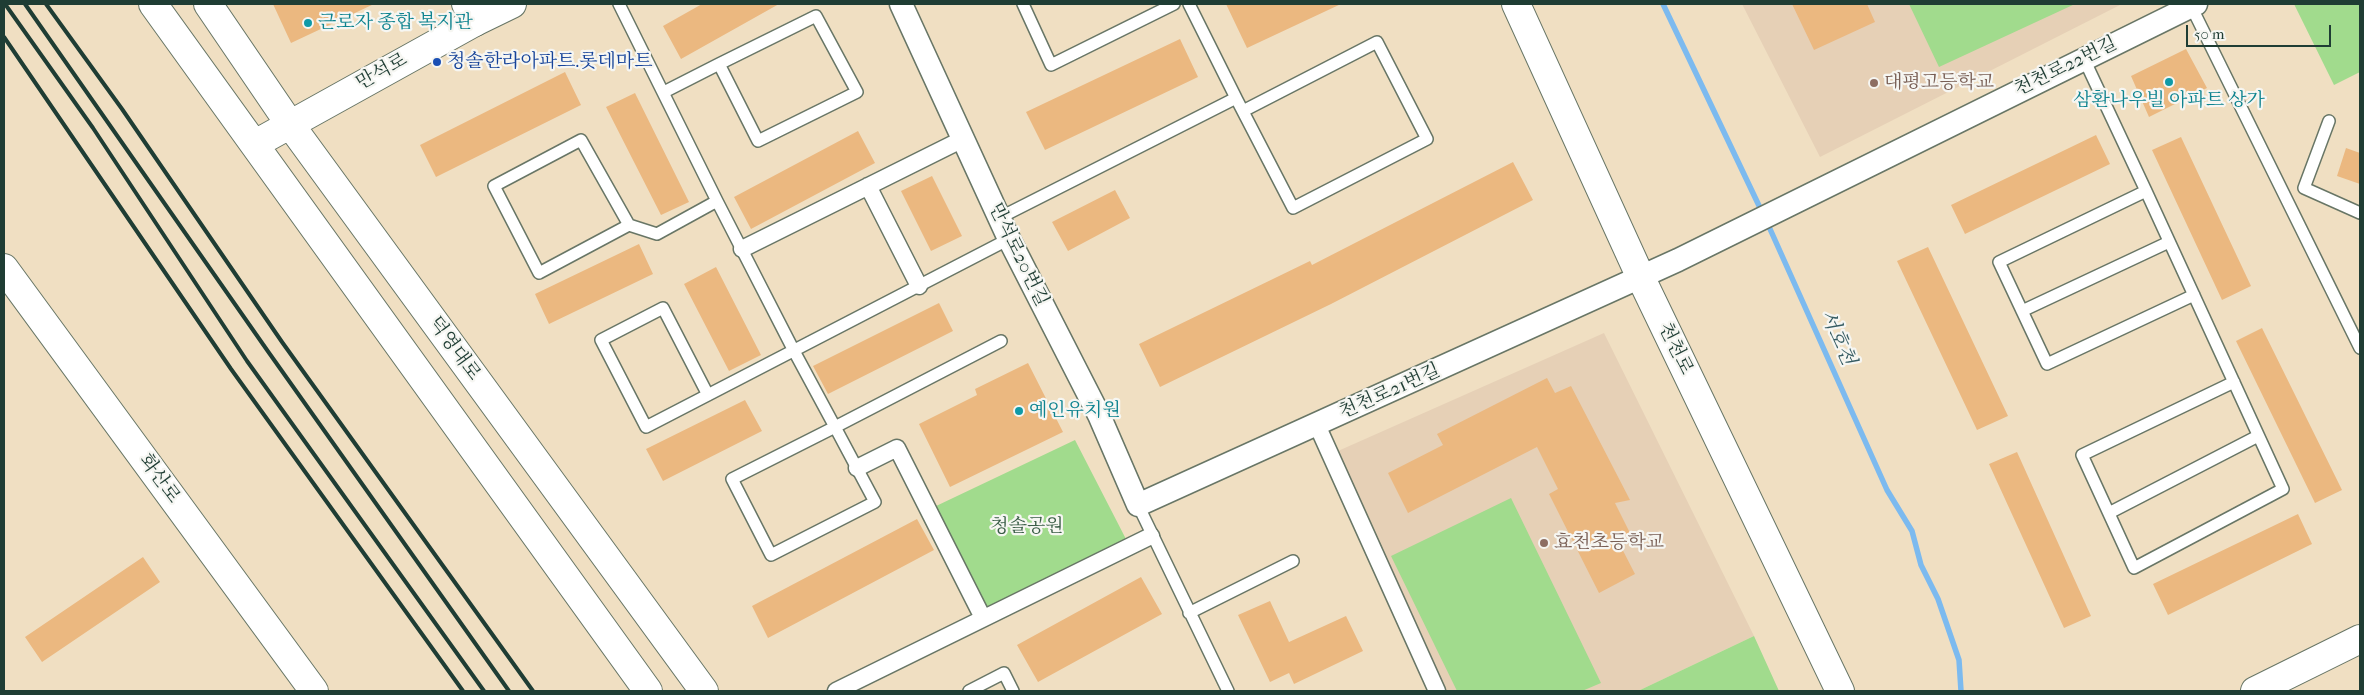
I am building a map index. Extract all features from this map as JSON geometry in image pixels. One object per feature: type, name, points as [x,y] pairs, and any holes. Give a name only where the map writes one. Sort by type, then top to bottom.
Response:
[{"type":"main road","points":[[153,4],[648,691]]},
{"type":"main road","name":"덕영대로","points":[[208,4],[289,123],[704,691]]},
{"type":"main road","name":"만석로","points":[[255,144],[470,13],[512,4]]},
{"type":"main road","name":"천천로","points":[[1516,4],[1641,278],[1840,691]]},
{"type":"main road","name":"화산로","points":[[4,268],[314,691]]},
{"type":"main road","points":[[2255,691],[2360,638]]},
{"type":"street","name":"만석로20번길","points":[[900,4],[1009,239],[1099,415],[1138,505]]},
{"type":"street","name":"천천로22번길","points":[[1641,278],[2194,5]]},
{"type":"street","points":[[742,249],[963,139]]},
{"type":"street","points":[[868,186],[919,286]]},
{"type":"street","name":"천천로21번길","points":[[1138,505],[1641,278]]},
{"type":"street","points":[[1316,425],[1437,691]]},
{"type":"street","points":[[857,468],[897,448],[983,618]]},
{"type":"street","points":[[836,691],[1151,536]]},
{"type":"lane","points":[[619,4],[794,351],[836,426],[875,502],[771,555],[732,479],[836,426],[1001,341]]},
{"type":"lane","points":[[1023,4],[1051,65],[1174,4]]},
{"type":"lane","points":[[1189,4],[1236,98],[1293,208],[1427,139],[1377,42],[1243,111]]},
{"type":"lane","points":[[2194,5],[2360,348]]},
{"type":"lane","points":[[664,92],[719,64],[816,16],[857,92],[758,141],[719,64]]},
{"type":"lane","points":[[2084,59],[2146,191],[2234,382],[2258,436],[2283,489],[2134,568],[2082,456],[2234,382]]},
{"type":"lane","points":[[999,218],[1236,98]]},
{"type":"lane","points":[[2329,121],[2304,188],[2360,213]]},
{"type":"lane","points":[[629,225],[540,273],[494,186],[581,140],[629,225],[657,234],[717,201]]},
{"type":"lane","points":[[2146,191],[1999,262],[2022,312],[2047,364],[2194,295]]},
{"type":"lane","points":[[708,395],[664,308],[601,340],[646,428],[1009,239]]},
{"type":"lane","points":[[2022,312],[2169,242]]},
{"type":"lane","points":[[2109,513],[2258,436]]},
{"type":"lane","points":[[1138,505],[1151,536],[1228,691]]},
{"type":"lane","points":[[1189,613],[1293,561]]},
{"type":"lane","points":[[969,691],[1004,673],[1013,691]]},
{"type":"shaded area","name":"대평고등학교","points":[[1742,4],[2122,4],[1820,157]]},
{"type":"shaded area","name":"효천초등학교","points":[[1604,333],[1754,636],[1638,691],[1446,691],[1338,451]]},
{"type":"green space","points":[[1909,4],[2075,4],[1939,67]]},
{"type":"green space","points":[[2294,4],[2360,4],[2360,72],[2334,85]]},
{"type":"green space","name":"청솔공원","points":[[1075,440],[1128,543],[984,613],[934,507]]},
{"type":"green space","points":[[1511,498],[1601,683],[1582,691],[1457,691],[1391,556]]},
{"type":"green space","points":[[1754,636],[1779,691],[1638,691]]},
{"type":"building","name":"근로자 종합 복지관","points":[[273,4],[374,4],[291,43]]},
{"type":"building","points":[[702,4],[779,4],[681,59],[663,26]]},
{"type":"building","points":[[1226,4],[1341,4],[1247,48]]},
{"type":"building","points":[[1792,4],[1867,4],[1875,22],[1814,50]]},
{"type":"building","points":[[1180,39],[1198,77],[1045,150],[1026,112]]},
{"type":"building","name":"삼환나우빌 아파트 상가","points":[[2186,49],[2207,88],[2149,117],[2131,76]]},
{"type":"building","points":[[565,72],[581,105],[436,177],[420,145]]},
{"type":"building","points":[[635,93],[689,202],[661,215],[606,107]]},
{"type":"building","points":[[858,131],[875,163],[751,229],[734,197]]},
{"type":"building","points":[[2096,135],[2110,164],[1965,234],[1951,205]]},
{"type":"building","points":[[2181,137],[2251,286],[2222,300],[2152,150]]},
{"type":"building","points":[[2346,148],[2360,153],[2360,184],[2337,176]]},
{"type":"building","points":[[1513,162],[1533,200],[1331,304],[1160,387],[1139,344],[1310,261],[1312,265]]},
{"type":"building","points":[[932,176],[962,236],[931,251],[901,191]]},
{"type":"building","points":[[1115,190],[1130,218],[1068,251],[1052,222]]},
{"type":"building","points":[[639,244],[653,274],[549,324],[535,294]]},
{"type":"building","points":[[1928,247],[2008,416],[1977,430],[1897,261]]},
{"type":"building","points":[[716,267],[761,355],[729,371],[684,284]]},
{"type":"building","points":[[939,303],[953,331],[828,394],[813,366]]},
{"type":"building","points":[[2262,328],[2342,490],[2315,503],[2236,341]]},
{"type":"building","points":[[1028,363],[1063,432],[950,487],[919,424],[977,395],[975,389]]},
{"type":"building","name":"효천초등학교","points":[[1547,378],[1555,393],[1571,386],[1630,500],[1615,503],[1630,533],[1617,539],[1635,574],[1599,593],[1549,494],[1558,489],[1537,447],[1408,513],[1388,473],[1443,445],[1437,434]]},
{"type":"building","points":[[745,400],[762,431],[663,481],[646,449]]},
{"type":"building","points":[[2017,452],[2091,616],[2064,628],[1989,464]]},
{"type":"building","points":[[2298,514],[2312,544],[2168,615],[2153,584]]},
{"type":"building","points":[[917,519],[934,550],[768,638],[752,606]]},
{"type":"building","points":[[143,557],[160,582],[42,662],[25,637]]},
{"type":"building","points":[[1141,577],[1162,614],[1038,682],[1017,645]]},
{"type":"building","points":[[1270,601],[1289,642],[1346,616],[1363,651],[1294,684],[1289,673],[1270,682],[1238,615]]},
{"type":"waterway","name":"서호천","points":[[1663,4],[1762,212]]},
{"type":"waterway","name":"서호천","points":[[1766,220],[1887,490],[1912,531],[1921,565],[1938,599],[1959,660],[1961,691]]},
{"type":"railway","points":[[5,4],[93,128],[247,361],[484,691]]},
{"type":"railway","points":[[25,4],[509,691]]},
{"type":"railway","points":[[46,4],[122,109],[282,342],[533,691]]},
{"type":"railway","points":[[4,37],[231,369],[463,691]]},
{"type":"place","name":"근로자 종합 복지관","points":[[308,23]]},
{"type":"place","name":"청솔한라아파트.롯데마트","points":[[437,62]]},
{"type":"place","name":"삼환나우빌 아파트 상가","points":[[2169,82]]},
{"type":"place","name":"대평고등학교","points":[[1874,83]]},
{"type":"place","name":"예인유치원","points":[[1019,411]]},
{"type":"place","name":"효천초등학교","points":[[1544,543]]}]
